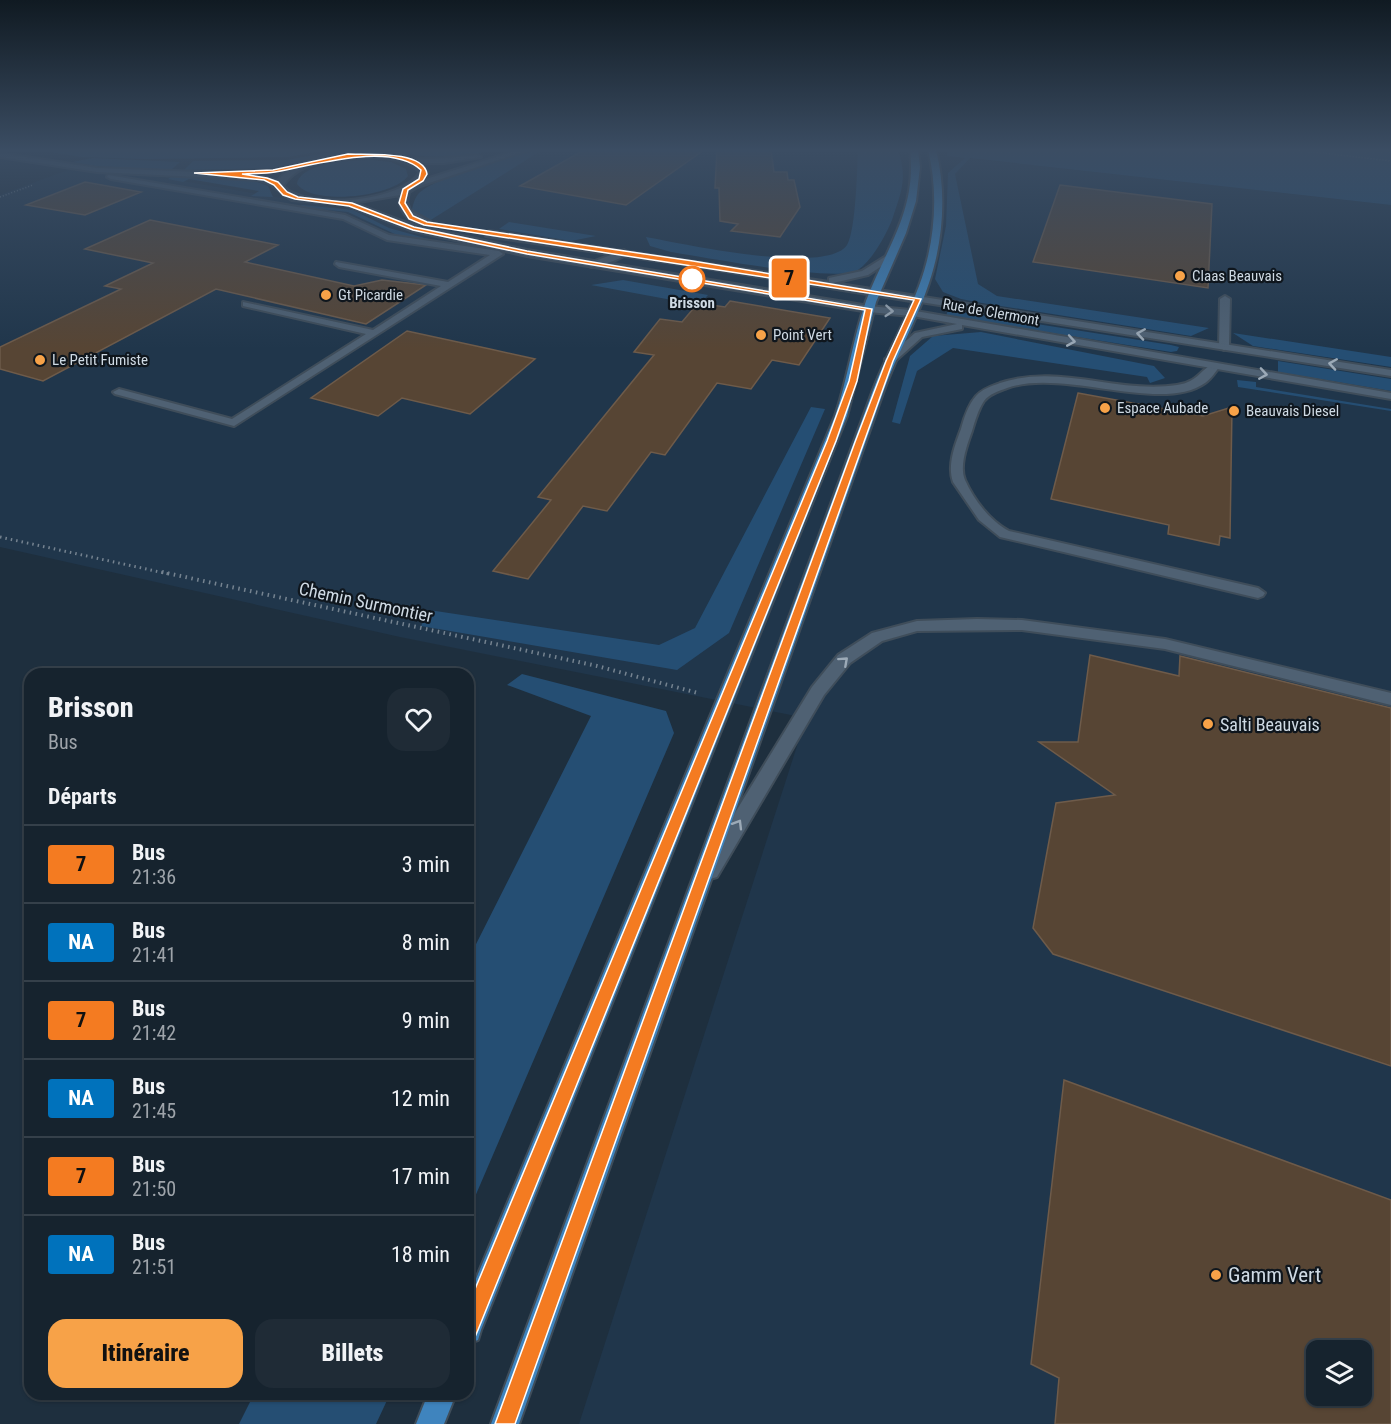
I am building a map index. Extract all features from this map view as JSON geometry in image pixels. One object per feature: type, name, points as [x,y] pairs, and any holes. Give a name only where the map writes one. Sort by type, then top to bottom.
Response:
[{"type":"main road","points":[[340,216],[353,219],[387,237],[496,255]]},
{"type":"main road","name":"Rue de Clermont","points":[[381,216],[413,228],[591,264],[1224,347],[1391,373]]},
{"type":"main road","name":"Rue de Clermont","points":[[410,216],[426,224],[797,280],[872,300],[914,306],[1005,330],[1391,396]]},
{"type":"main road","points":[[474,1315],[841,416],[853,381],[872,300],[907,216]]},
{"type":"main road","points":[[505,1424],[890,361],[929,268],[937,216]]},
{"type":"main road","points":[[119,392],[234,423],[508,248]]},
{"type":"main road","points":[[591,264],[612,259],[624,253]]},
{"type":"main road","points":[[797,280],[828,280],[855,276],[876,268],[891,256]]},
{"type":"main road","points":[[339,264],[449,285]]},
{"type":"main road","points":[[1225,299],[1224,347],[1207,379],[1191,386],[1143,389],[1036,378],[991,391],[983,396],[976,405],[957,462],[956,472],[960,482],[989,524],[1005,534],[1258,593]]},
{"type":"main road","points":[[246,304],[374,333]]},
{"type":"main road","points":[[890,361],[912,339],[927,332],[962,327],[1005,330]]},
{"type":"main road","points":[[697,892],[818,691],[844,659],[877,637],[917,626],[946,623],[1022,626],[1164,644],[1391,699]]},
{"type":"main road","points":[[430,1424],[440,1400]]},
{"type":"path","name":"Chemin Surmontier","points":[[0,537],[597,666],[725,701]]},
{"type":"shaded area","points":[[0,216],[388,216],[426,223],[436,216],[1391,216],[1391,1424],[579,1424],[806,718],[400,637],[0,547]]},
{"type":"shaded area","points":[[357,216],[366,216],[389,228],[454,246],[399,236]]},
{"type":"shaded area","points":[[419,216],[436,216],[426,223]]},
{"type":"shaded area","points":[[853,216],[893,216],[877,248],[862,267],[843,274],[796,271],[671,252],[650,246],[646,237],[751,255],[812,258],[834,254],[847,245]]},
{"type":"shaded area","points":[[946,216],[964,216],[978,284],[997,296],[1209,328],[1191,336],[961,299],[943,292],[935,279]]},
{"type":"shaded area","points":[[509,222],[596,236],[571,241],[499,229]]},
{"type":"shaded area","points":[[623,280],[708,295],[699,305],[591,285]]},
{"type":"shaded area","points":[[948,310],[1179,347],[1177,351],[1171,352],[946,316]]},
{"type":"shaded area","points":[[981,332],[1154,366],[1165,378],[1150,383],[1147,377],[953,348],[917,371],[900,424],[892,422],[910,356],[933,336]]},
{"type":"shaded area","points":[[1233,333],[1391,357],[1391,367],[1253,346]]},
{"type":"shaded area","points":[[1278,361],[1391,379],[1391,391],[1278,372]]},
{"type":"shaded area","points":[[1237,380],[1256,382],[1256,387],[1391,409],[1391,411],[1238,387]]},
{"type":"shaded area","points":[[811,407],[825,409],[729,633],[677,670],[421,626],[429,610],[659,645],[695,628]]},
{"type":"shaded area","points":[[522,674],[666,711],[674,733],[474,1199],[474,948],[591,716],[507,685]]},
{"type":"shaded area","points":[[251,1400],[387,1400],[376,1424],[239,1424]]},
{"type":"building","points":[[720,216],[794,216],[780,237],[731,231],[738,224],[720,221]]},
{"type":"building","points":[[1049,216],[1211,216],[1208,288],[1033,262]]},
{"type":"building","points":[[150,220],[278,245],[245,262],[354,286],[382,280],[426,285],[366,324],[216,289],[43,381],[0,369],[0,347],[121,289],[105,286],[153,263],[85,249]]},
{"type":"building","points":[[730,301],[830,318],[799,365],[772,360],[751,389],[717,383],[665,455],[651,452],[607,511],[583,506],[528,579],[493,571],[551,500],[538,497],[654,355],[634,352],[660,319],[682,322],[698,303],[725,307]]},
{"type":"building","points":[[407,331],[535,359],[470,414],[402,398],[378,416],[311,398]]},
{"type":"building","points":[[1078,393],[1203,416],[1232,407],[1230,538],[1220,536],[1219,545],[1168,534],[1169,525],[1051,499]]},
{"type":"building","points":[[1090,655],[1179,676],[1180,656],[1391,708],[1391,1066],[1053,954],[1033,928],[1056,803],[1115,795],[1039,742],[1078,742]]},
{"type":"building","name":"Gamm Vert","points":[[1064,1080],[1391,1200],[1391,1424],[1055,1424],[1059,1378],[1031,1364]]},
{"type":"bus line","name":"7","points":[[379,216],[424,231],[527,253],[869,309],[853,381],[832,441],[474,1315]]},
{"type":"bus line","name":"7","points":[[409,216],[426,224],[442,227],[693,263],[918,299],[890,361],[860,442],[505,1424]]},
{"type":"place","name":"Claas Beauvais","points":[[1180,276]]},
{"type":"place","name":"Brisson","points":[[692,279]]},
{"type":"place","name":"Gt Picardie","points":[[326,295]]},
{"type":"place","name":"Point Vert","points":[[761,335]]},
{"type":"place","name":"Le Petit Fumiste","points":[[40,360]]},
{"type":"place","name":"Espace Aubade","points":[[1105,408]]},
{"type":"place","name":"Beauvais Diesel","points":[[1234,411]]},
{"type":"place","name":"Salti Beauvais","points":[[1208,724]]},
{"type":"place","name":"Gamm Vert","points":[[1216,1275]]}]
